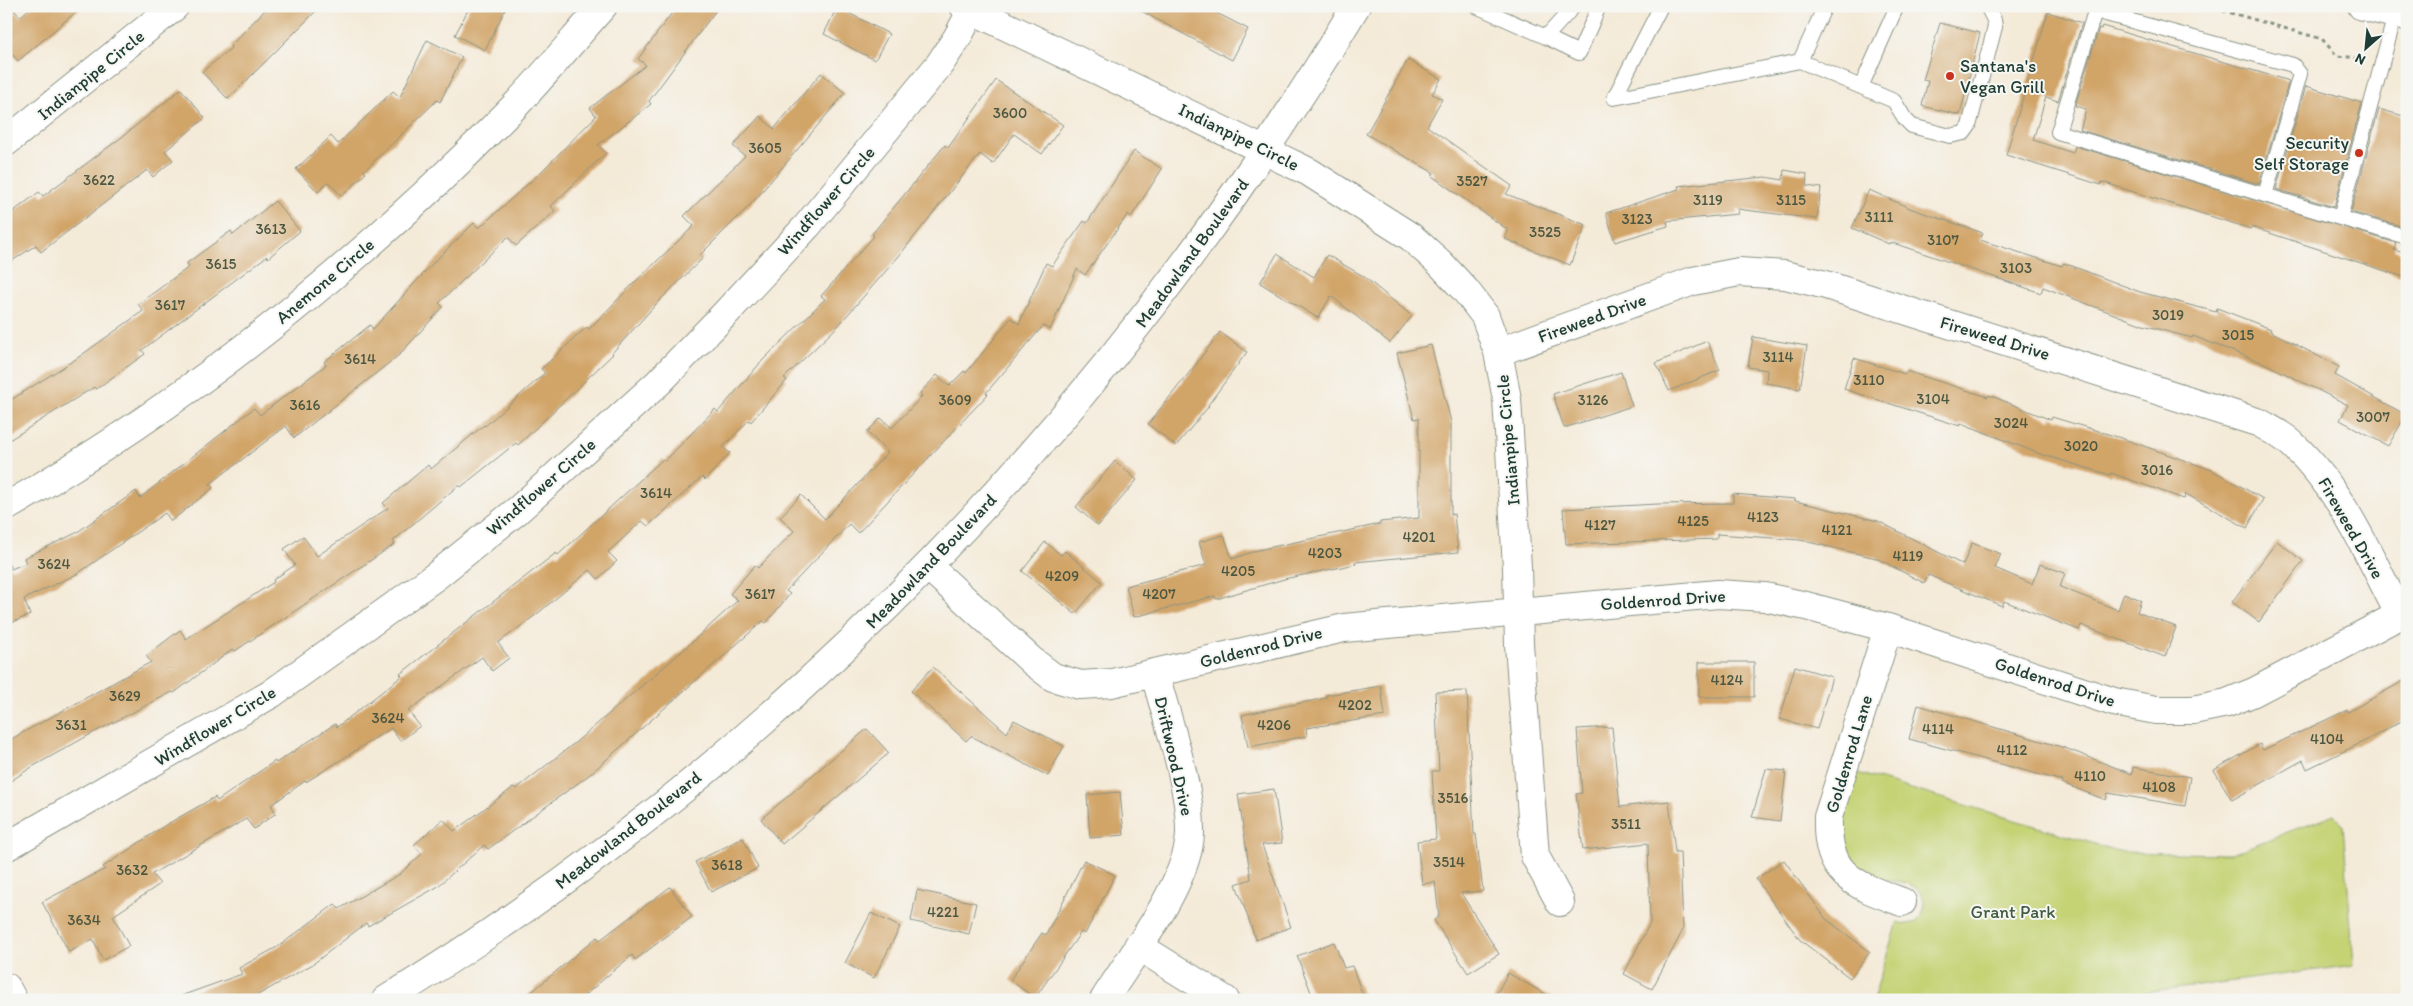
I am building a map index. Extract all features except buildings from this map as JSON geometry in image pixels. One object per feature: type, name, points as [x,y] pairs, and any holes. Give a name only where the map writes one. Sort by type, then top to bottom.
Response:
[{"type":"street","name":"Indianpipe Circle","points":[[6,142],[175,6]]},
{"type":"street","name":"Anemone Circle","points":[[6,507],[111,443],[179,397],[310,296],[416,205],[508,114],[602,6]]},
{"type":"street","name":"Meadowland Boulevard","points":[[386,1000],[497,928],[657,810],[765,720],[929,567],[1014,476],[1110,363],[1156,305],[1266,150],[1356,6]]},
{"type":"street","points":[[2362,6],[2401,16]]},
{"type":"street","name":"Indianpipe Circle","points":[[968,8],[1309,172],[1411,237],[1441,264],[1466,291],[1485,316],[1498,352],[1507,399],[1519,644],[1534,856],[1560,902]]},
{"type":"street","name":"Windflower Circle","points":[[6,847],[271,694],[405,599],[518,510],[659,382],[724,316],[807,226],[939,65],[957,38],[968,8]]},
{"type":"street","name":"Fireweed Drive","points":[[1498,352],[1693,281],[1738,272],[1785,275],[1826,285],[2260,422],[2291,442],[2317,470],[2339,502],[2404,613]]},
{"type":"street","name":"Goldenrod Drive","points":[[929,567],[1032,661],[1054,677],[1080,685],[1112,683],[1155,674],[1344,628],[1718,594],[1765,596],[1888,628],[2114,702],[2156,710],[2193,710],[2227,703],[2254,692],[2404,613]]},
{"type":"street","name":"Goldenrod Lane","points":[[1888,628],[1828,817],[1828,837],[1832,859],[1850,880],[1870,891],[1902,902]]},
{"type":"street","name":"Driftwood Drive","points":[[1104,1000],[1176,882],[1186,858],[1190,834],[1185,788],[1155,674]]},
{"type":"street","points":[[1138,946],[1225,1000]]},
{"type":"street","points":[[6,987],[13,1000]]},
{"type":"lane","points":[[1476,6],[1579,52],[1599,6]]},
{"type":"lane","points":[[1546,38],[1574,6]]},
{"type":"lane","points":[[1661,6],[1614,98],[1800,61],[1894,100],[1905,119],[1912,126],[1950,136],[1964,133],[1969,126],[1995,27],[1994,20],[1987,6]]},
{"type":"lane","points":[[1800,61],[1825,6]]},
{"type":"lane","points":[[1861,87],[1897,6]]},
{"type":"lane","points":[[2265,196],[2300,74],[2293,66],[2095,11],[2058,132],[2265,196],[2407,237]]},
{"type":"lane","points":[[2340,218],[2401,16]]},
{"type":"path","points":[[2207,6],[2322,39],[2337,56],[2360,58]]},
{"type":"green space","name":"Grant Park","points":[[1851,771],[2122,852],[2231,854],[2334,814],[2343,825],[2354,965],[2138,994],[2138,1000],[1873,1000],[1897,922],[1907,924],[1917,922],[1925,905],[1921,894],[1910,884],[1871,878],[1840,854],[1837,819]]},
{"type":"place","name":"Santana's Vegan Grill","points":[[1950,76]]},
{"type":"place","name":"Security Self Storage","points":[[2359,153]]}]
